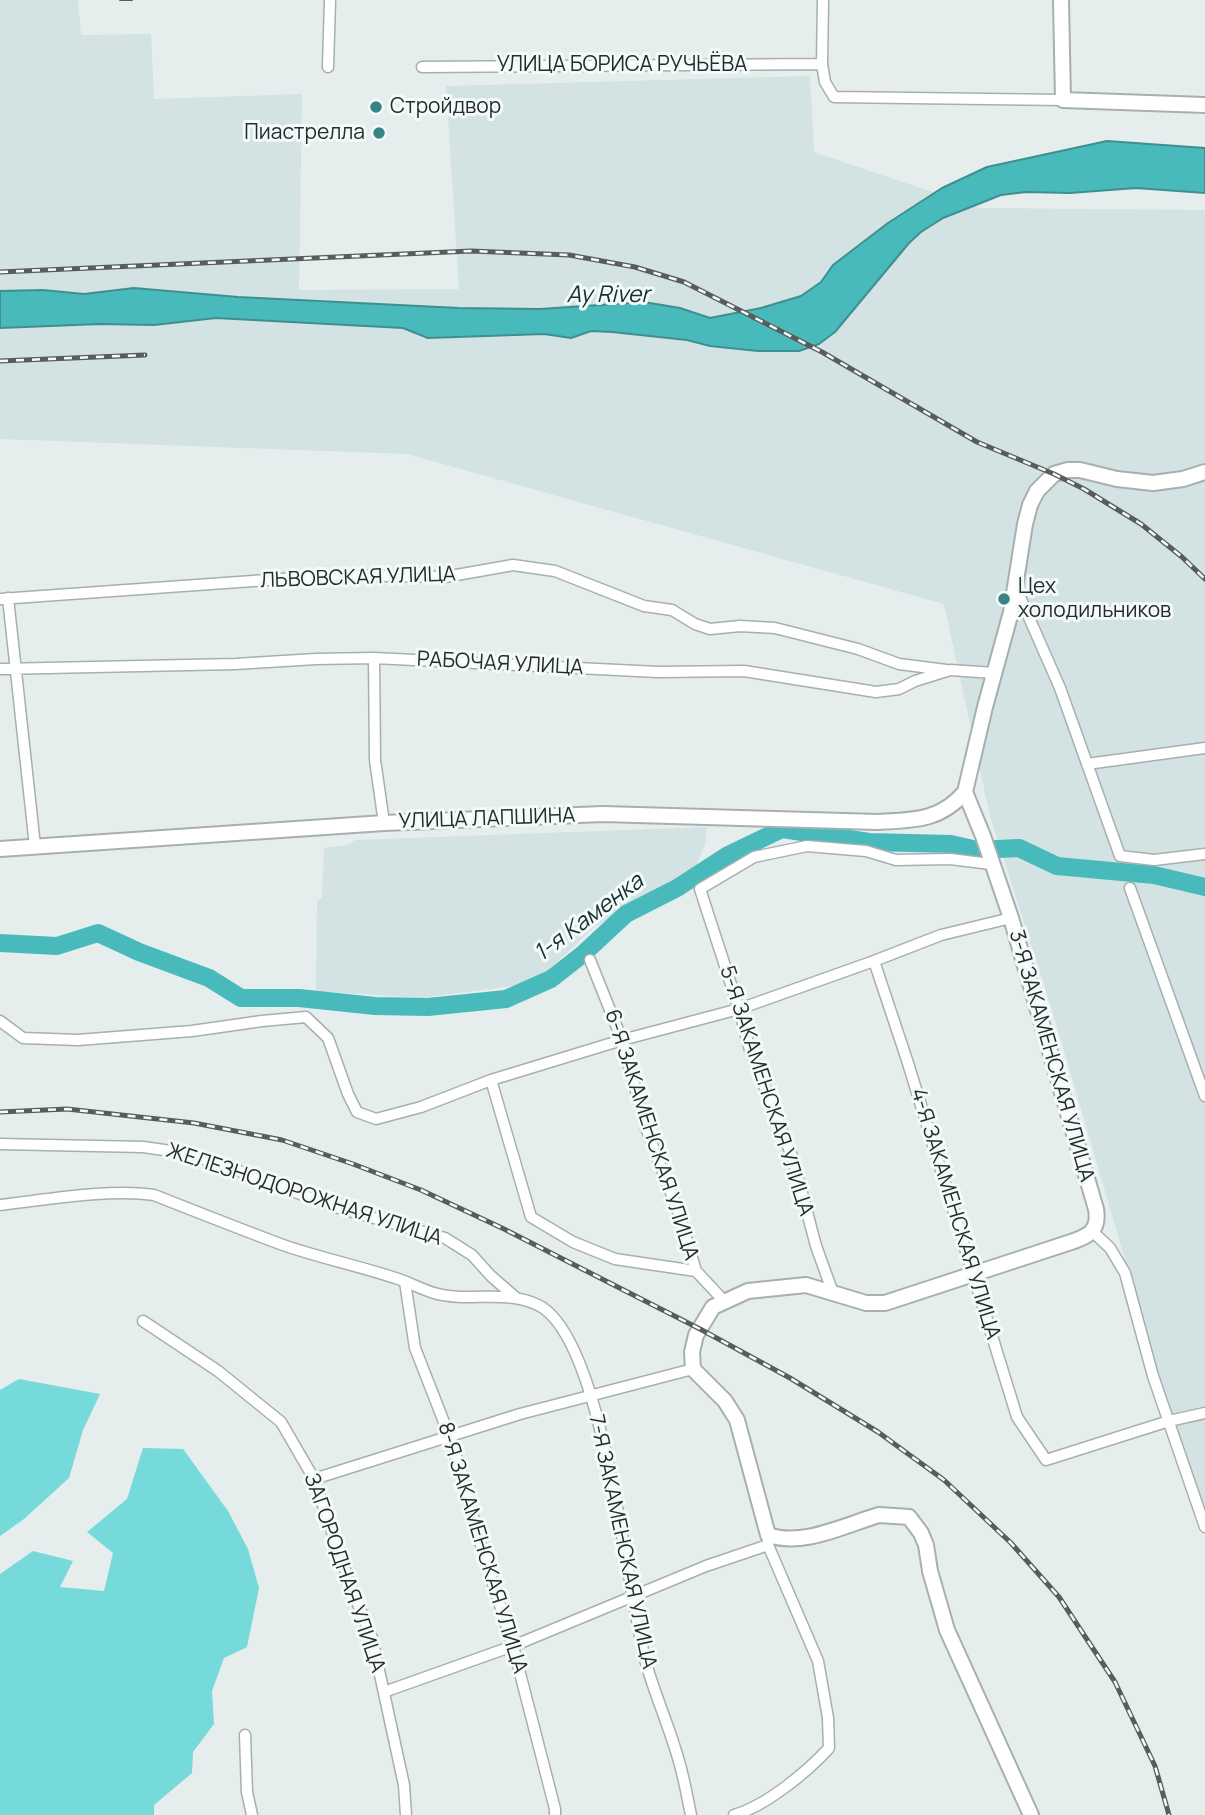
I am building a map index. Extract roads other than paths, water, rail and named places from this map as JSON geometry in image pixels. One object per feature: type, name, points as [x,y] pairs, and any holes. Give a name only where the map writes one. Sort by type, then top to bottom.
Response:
[{"type":"street","points":[[328,67],[330,0]]},
{"type":"street","points":[[823,0],[822,64],[825,82],[834,97],[1205,105]]},
{"type":"street","points":[[1061,0],[1063,100]]},
{"type":"street","name":"УЛИЦА БОРИСА РУЧЬЁВА","points":[[422,67],[822,64]]},
{"type":"street","points":[[965,792],[1016,589],[1019,557],[1030,505],[1037,491],[1054,474],[1080,470],[1153,483],[1205,472]]},
{"type":"street","name":"ЛЬВОВСКАЯ УЛИЦА","points":[[4,598],[337,575],[445,577],[513,565],[555,571],[643,607],[672,610],[695,624],[710,629],[740,626],[775,628],[858,649],[899,664],[950,670]]},
{"type":"street","points":[[1016,589],[1060,688],[1120,856],[1154,860],[1205,854]]},
{"type":"street","points":[[4,598],[21,708],[35,846]]},
{"type":"street","points":[[374,658],[375,760],[384,823]]},
{"type":"street","name":"РАБОЧАЯ УЛИЦА","points":[[0,669],[374,658],[658,672],[744,671],[876,692],[899,689],[950,670],[994,673]]},
{"type":"street","points":[[1087,764],[1203,748]]},
{"type":"street","name":"УЛИЦА ЛАПШИНА","points":[[0,849],[384,823],[603,814],[878,822],[921,819],[943,812],[965,792]]},
{"type":"street","name":"3-Я ЗАКАМЕНСКАЯ УЛИЦА","points":[[965,792],[1011,918],[1096,1209],[1098,1220],[1092,1231]]},
{"type":"street","name":"5-Я ЗАКАМЕНСКАЯ УЛИЦА","points":[[833,1293],[816,1246],[793,1159],[750,1050],[700,890],[754,858],[807,846],[866,851],[897,860],[950,859],[991,864]]},
{"type":"street","points":[[1130,888],[1205,1096]]},
{"type":"street","points":[[0,1021],[23,1038],[78,1040],[192,1031],[306,1017],[328,1038],[357,1112],[376,1119],[421,1107],[491,1080],[622,1040],[739,1009],[941,934],[1011,918]]},
{"type":"street","name":"6-Я ЗАКАМЕНСКАЯ УЛИЦА","points":[[590,960],[622,1040],[646,1128],[678,1211],[696,1270],[725,1302]]},
{"type":"street","name":"4-Я ЗАКАМЕНСКАЯ УЛИЦА","points":[[874,961],[908,1060],[1017,1417],[1046,1461],[1168,1421]]},
{"type":"street","points":[[491,1080],[531,1217],[573,1242],[615,1259],[696,1270]]},
{"type":"street","name":"ЖЕЛЕЗНОДОРОЖНАЯ УЛИЦА","points":[[0,1144],[144,1147],[195,1156],[335,1207],[444,1238],[472,1255],[515,1297]]},
{"type":"street","points":[[0,1205],[137,1192],[154,1195],[284,1245],[437,1294],[456,1297],[515,1297]]},
{"type":"street","points":[[734,1815],[747,1812],[808,1771],[829,1748],[828,1718],[818,1661],[768,1540],[737,1420],[725,1401],[694,1369],[692,1352],[696,1335],[713,1307],[748,1291],[806,1285],[866,1303],[885,1303],[1076,1241],[1092,1231],[1110,1248],[1125,1272],[1153,1377],[1205,1527]]},
{"type":"street","name":"8-Я ЗАКАМЕНСКАЯ УЛИЦА","points":[[405,1282],[415,1348],[449,1435],[513,1646],[555,1815]]},
{"type":"street","name":"7-Я ЗАКАМЕНСКАЯ УЛИЦА","points":[[515,1297],[540,1306],[560,1323],[573,1346],[592,1396],[612,1477],[631,1598],[646,1664],[678,1758],[691,1815]]},
{"type":"street","name":"ЗАГОРОДНАЯ УЛИЦА","points":[[143,1321],[218,1371],[281,1422],[314,1479],[351,1587],[372,1638],[404,1785],[406,1815]]},
{"type":"street","points":[[314,1479],[449,1435],[694,1369]]},
{"type":"street","points":[[1168,1421],[1205,1413]]},
{"type":"street","points":[[384,1692],[513,1646],[768,1540],[795,1539],[879,1515],[909,1517],[926,1545],[930,1571],[947,1630],[1031,1815]]},
{"type":"street","points":[[245,1735],[247,1792],[252,1815]]},
{"type":"waterway","name":"1-я Каменка","points":[[0,943],[57,946],[98,933],[139,952],[209,978],[241,998],[299,998],[375,1006],[428,1007],[506,999],[551,979],[626,914],[677,888],[728,855],[782,829],[869,842],[951,844],[977,850],[1019,848],[1057,866],[1154,875],[1205,887]]},
{"type":"tram line","points":[[120,0],[132,0]]},
{"type":"railway","points":[[0,272],[471,251],[569,255],[635,267],[684,282],[822,352],[977,442],[1084,489],[1141,524],[1205,579]]},
{"type":"railway","points":[[0,361],[145,355]]},
{"type":"railway","points":[[0,1112],[67,1109],[194,1123],[282,1140],[421,1190],[504,1229],[790,1378],[878,1432],[944,1480],[1011,1543],[1059,1597],[1115,1682],[1155,1766],[1169,1815]]},
{"type":"place","name":"Стройдвор","points":[[376,107]]},
{"type":"place","name":"Пиастрелла","points":[[379,133]]},
{"type":"place","name":"Цех холодильников","points":[[1004,599]]},
{"type":"water label","name":"Ay River","points":[[608,296]]}]
